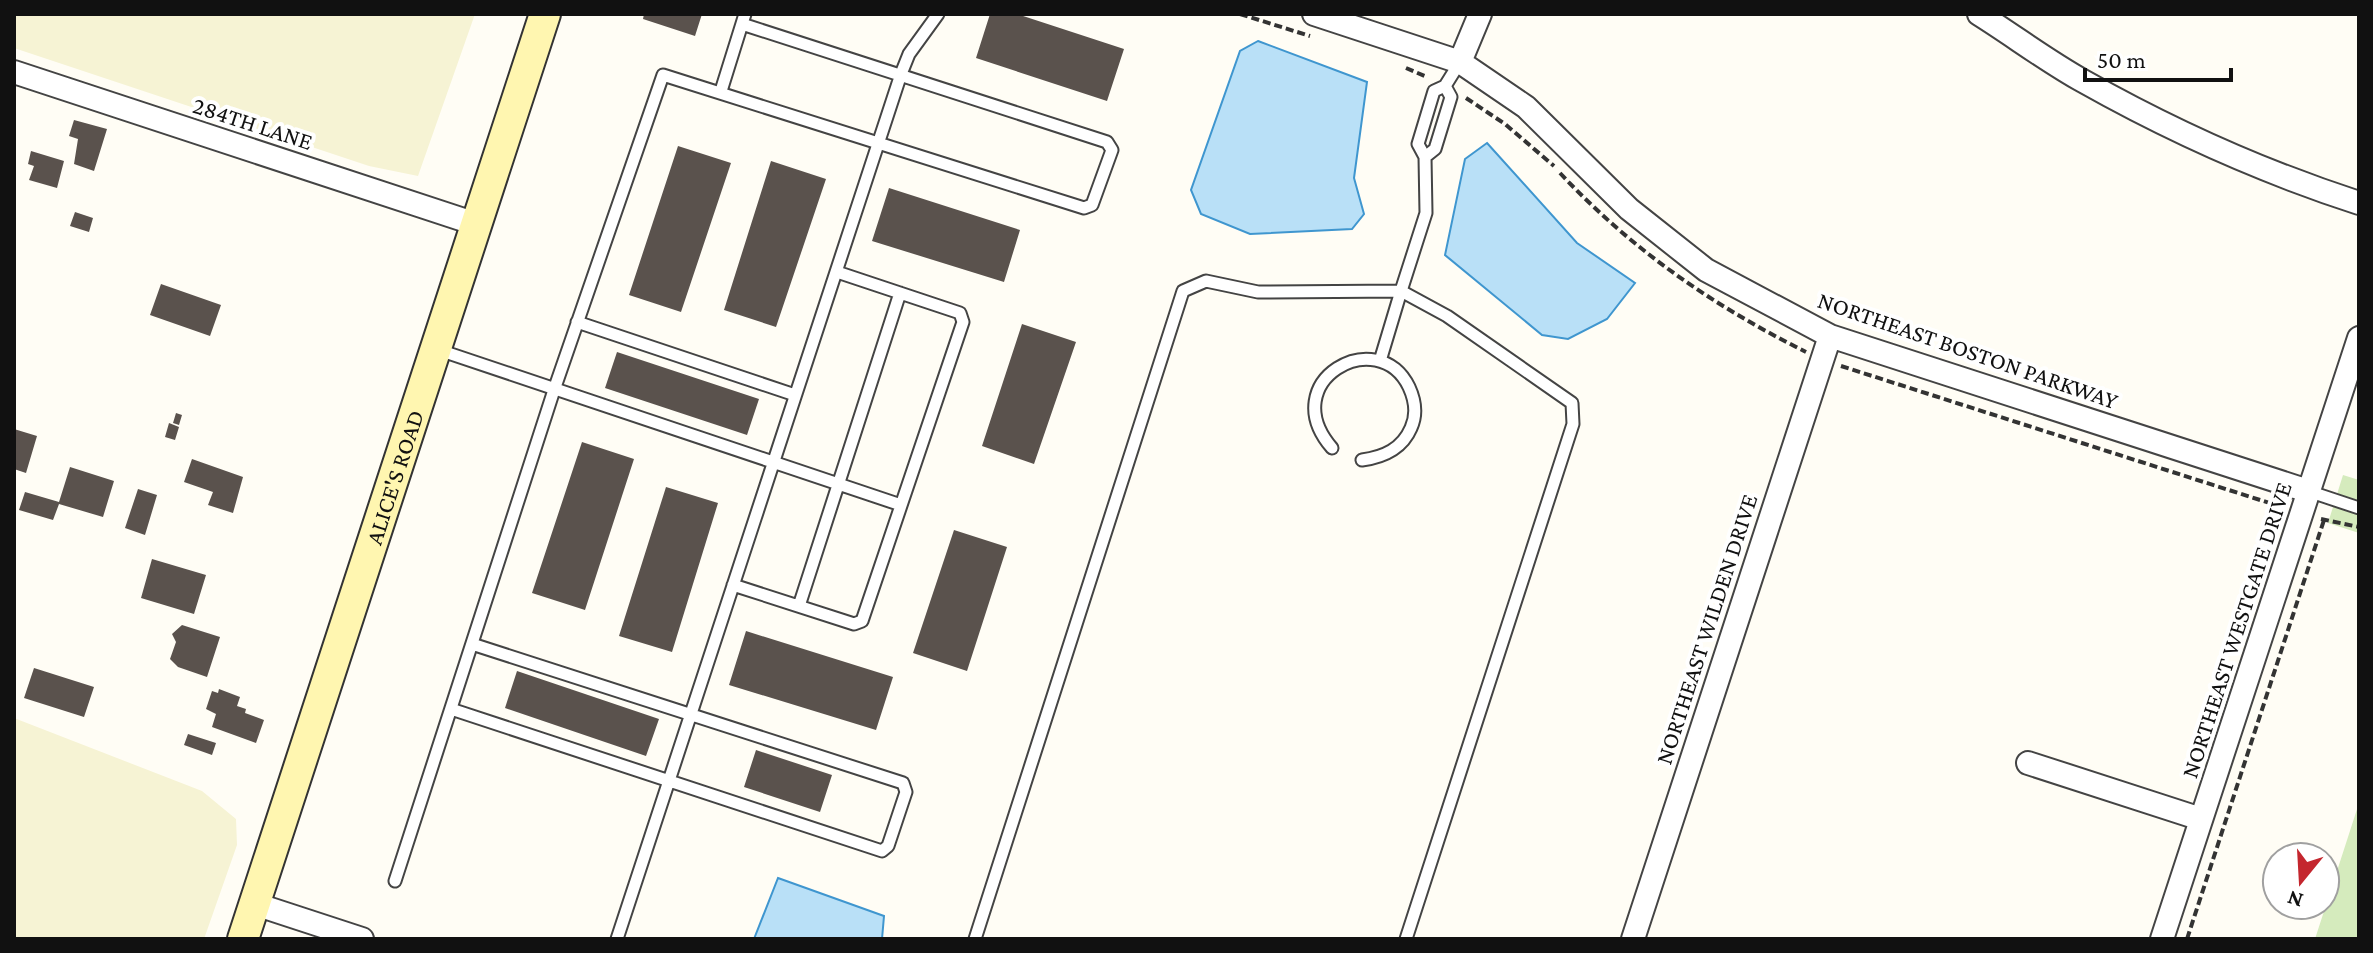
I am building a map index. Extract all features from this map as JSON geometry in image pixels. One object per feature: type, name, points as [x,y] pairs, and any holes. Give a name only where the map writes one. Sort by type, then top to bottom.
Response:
[{"type":"main road","name":"ALICE'S ROAD","points":[[243,939],[545,14]]},
{"type":"street","name":"NORTHEAST BOSTON PARKWAY","points":[[1314,14],[1460,62],[1526,107],[1629,209],[1706,270],[1830,336],[2308,491]]},
{"type":"street","points":[[1460,62],[1480,14]]},
{"type":"street","points":[[1979,14],[2082,80],[2183,132],[2280,177],[2359,203]]},
{"type":"street","name":"284TH LANE","points":[[14,72],[476,224]]},
{"type":"street","name":"NORTHEAST WILDEN DRIVE","points":[[1633,939],[1830,336]]},
{"type":"street","name":"NORTHEAST WESTGATE DRIVE","points":[[2162,939],[2359,338]]},
{"type":"street","points":[[2028,763],[2201,819]]},
{"type":"street","points":[[255,904],[362,939]]},
{"type":"lane","points":[[617,939],[901,74],[909,54],[938,14]]},
{"type":"lane","points":[[395,881],[554,390],[663,75],[1084,208],[1092,205],[1112,150],[1107,142],[744,19],[721,91]]},
{"type":"lane","points":[[1380,361],[1426,213],[1425,157],[1418,144],[1434,91],[1445,86],[1460,62]]},
{"type":"lane","points":[[1425,157],[1435,149],[1451,97],[1445,86]]},
{"type":"lane","points":[[733,585],[854,624],[862,621],[901,505],[963,317],[837,272]]},
{"type":"lane","points":[[975,939],[1183,291],[1206,281],[1258,292],[1401,291],[1447,316],[1572,403],[1573,424],[1406,939]]},
{"type":"lane","points":[[799,606],[900,293]]},
{"type":"lane","points":[[577,322],[795,395]]},
{"type":"lane","points":[[436,349],[901,505]]},
{"type":"lane","points":[[1332,448],[1320,435],[1314,419],[1314,401],[1320,385],[1331,371],[1346,362],[1363,359],[1380,361],[1394,369],[1413,395],[1412,426],[1393,451],[1362,460]]},
{"type":"lane","points":[[2308,491],[2359,508]]},
{"type":"lane","points":[[451,709],[882,851],[888,846],[906,792],[903,783],[472,644]]},
{"type":"path","points":[[2187,939],[2324,520],[2359,527]]},
{"type":"shaded area","points":[[14,14],[475,14],[418,176],[369,166],[14,48]]},
{"type":"shaded area","points":[[14,718],[202,791],[236,819],[237,845],[204,939],[14,939]]},
{"type":"green space","points":[[2343,475],[2359,480],[2359,533],[2328,523]]},
{"type":"green space","points":[[2359,803],[2359,939],[2315,939],[2321,921],[2341,921],[2341,859]]},
{"type":"water","points":[[1258,41],[1367,82],[1354,178],[1364,214],[1352,229],[1250,234],[1201,214],[1191,190],[1240,51]]},
{"type":"water","points":[[1487,143],[1577,243],[1635,283],[1607,319],[1568,339],[1542,335],[1445,255],[1465,159]]},
{"type":"water","points":[[778,878],[884,916],[882,939],[754,939]]},
{"type":"building","points":[[644,14],[702,14],[695,36],[643,19]]},
{"type":"building","points":[[990,14],[1017,14],[1124,49],[1107,101],[976,58]]},
{"type":"building","points":[[74,120],[107,129],[94,171],[74,164],[78,139],[69,136]]},
{"type":"building","points":[[678,146],[731,163],[681,312],[629,295]]},
{"type":"building","points":[[31,151],[64,161],[57,188],[29,180],[34,166],[28,164]]},
{"type":"building","points":[[771,161],[826,179],[776,327],[724,310]]},
{"type":"building","points":[[889,188],[1020,230],[1004,282],[872,241]]},
{"type":"building","points":[[75,212],[93,218],[89,232],[70,226]]},
{"type":"building","points":[[161,284],[221,305],[210,336],[150,315]]},
{"type":"building","points":[[1022,324],[1076,342],[1034,464],[982,446]]},
{"type":"building","points":[[617,352],[759,399],[747,435],[605,388]]},
{"type":"building","points":[[176,413],[182,415],[179,425],[173,423]]},
{"type":"building","points":[[169,423],[179,427],[175,440],[165,437]]},
{"type":"building","points":[[14,429],[37,436],[26,473],[14,469]]},
{"type":"building","points":[[582,442],[634,459],[585,610],[532,593]]},
{"type":"building","points":[[192,459],[243,477],[233,513],[208,505],[213,492],[184,482]]},
{"type":"building","points":[[70,467],[114,481],[103,517],[59,504],[53,520],[19,510],[25,492],[59,502]]},
{"type":"building","points":[[666,487],[718,503],[672,652],[619,636]]},
{"type":"building","points":[[138,489],[157,495],[145,535],[125,528]]},
{"type":"building","points":[[954,530],[1007,547],[967,671],[913,653]]},
{"type":"building","points":[[152,559],[206,575],[194,614],[141,598]]},
{"type":"building","points":[[182,625],[220,637],[207,677],[178,667],[170,659],[176,642],[172,634]]},
{"type":"building","points":[[746,631],[893,677],[876,730],[729,685]]},
{"type":"building","points":[[34,668],[94,687],[84,717],[24,698]]},
{"type":"building","points":[[517,671],[659,719],[646,756],[505,708]]},
{"type":"building","points":[[219,689],[240,697],[237,706],[246,709],[245,713],[264,720],[256,743],[212,727],[216,714],[206,709],[212,691],[218,693]]},
{"type":"building","points":[[188,734],[216,743],[212,755],[184,745]]},
{"type":"building","points":[[756,750],[832,775],[820,812],[744,787]]}]
